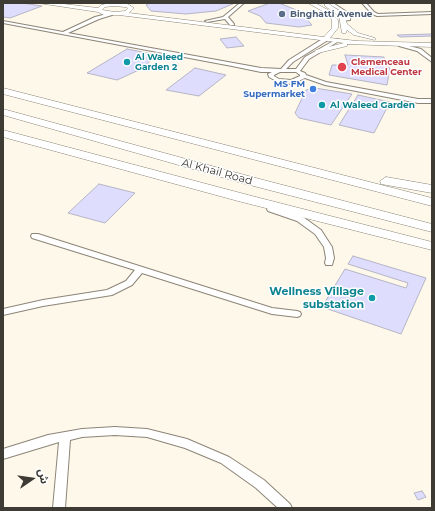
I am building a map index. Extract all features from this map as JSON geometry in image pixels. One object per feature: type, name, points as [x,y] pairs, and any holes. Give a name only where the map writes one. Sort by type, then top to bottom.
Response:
[{"type":"highway","points":[[3,91],[432,202]]},
{"type":"highway","name":"Al Khail Road","points":[[3,112],[432,228]]},
{"type":"highway","points":[[3,120],[52,126]]},
{"type":"highway","points":[[5,134],[243,198],[432,246]]},
{"type":"highway","points":[[315,172],[344,173],[432,189]]},
{"type":"street","points":[[41,3],[100,9],[116,3],[131,6],[148,14],[232,24],[297,34],[323,31],[336,25]]},
{"type":"street","points":[[69,3],[100,9],[111,14]]},
{"type":"street","points":[[207,21],[226,17],[242,3]]},
{"type":"street","points":[[311,3],[328,12],[336,25]]},
{"type":"street","points":[[323,3],[337,11],[344,22],[356,34],[394,42]]},
{"type":"street","points":[[297,71],[302,62],[338,39],[344,31],[344,22],[348,19],[349,15],[330,3]]},
{"type":"street","points":[[364,3],[373,13],[377,15],[432,13]]},
{"type":"street","points":[[121,14],[131,6]]},
{"type":"street","points":[[97,18],[100,15],[100,9]]},
{"type":"street","points":[[63,34],[97,18],[111,14],[121,14],[374,44]]},
{"type":"street","points":[[226,17],[232,24]]},
{"type":"street","points":[[3,22],[257,70],[297,71],[303,76],[325,83],[418,101],[432,101]]},
{"type":"street","points":[[272,77],[272,73],[281,70],[291,61],[328,38],[336,25]]},
{"type":"street","points":[[69,35],[78,28]]},
{"type":"street","points":[[297,34],[310,41],[312,45],[311,49]]},
{"type":"street","points":[[338,39],[394,42],[432,41]]},
{"type":"street","points":[[318,51],[342,45],[432,45]]},
{"type":"street","points":[[401,45],[419,50],[426,54],[432,61]]},
{"type":"street","points":[[426,54],[426,50],[432,45]]},
{"type":"street","points":[[257,70],[281,81],[325,83]]},
{"type":"street","points":[[297,81],[302,79],[303,76]]},
{"type":"street","points":[[243,198],[244,200],[292,215],[313,227],[322,236],[328,247],[330,258],[329,263]]},
{"type":"street","points":[[35,236],[272,311],[297,314]]},
{"type":"street","points":[[3,312],[43,303],[109,293],[129,283],[140,269]]},
{"type":"street","points":[[3,454],[65,436],[98,432],[147,433],[187,444],[225,460],[260,484],[286,508]]},
{"type":"street","points":[[59,508],[65,436]]},
{"type":"building","points":[[3,3],[22,3],[42,6],[10,18],[3,17]]},
{"type":"building","points":[[150,3],[235,3],[216,11],[186,14],[151,11],[146,5]]},
{"type":"building","points":[[270,3],[279,3],[294,9],[302,14],[312,25],[299,27],[266,23],[260,16],[248,11]]},
{"type":"building","points":[[432,34],[432,36],[400,37],[397,35]]},
{"type":"building","points":[[236,37],[244,46],[227,48],[220,39]]},
{"type":"building","name":"Al Waleed Garden 2","points":[[127,49],[158,55],[139,70],[117,80],[87,73]]},
{"type":"building","points":[[345,55],[384,57],[385,66],[390,68],[387,85],[329,75],[332,65],[348,65]]},
{"type":"building","points":[[195,68],[226,75],[199,96],[166,90]]},
{"type":"building","name":"Al Waleed Garden","points":[[315,88],[352,94],[331,125],[299,118],[295,113],[306,90]]},
{"type":"building","points":[[358,95],[390,102],[374,133],[339,125]]},
{"type":"building","points":[[99,184],[135,193],[105,223],[68,213]]},
{"type":"building","name":"Wellness Village substation","points":[[353,256],[426,278],[401,334],[322,307],[345,269],[406,288],[408,283],[348,264]]},
{"type":"building","points":[[422,491],[426,497],[418,500],[414,493]]},
{"type":"place","name":"Binghatti Avenue","points":[[282,14]]},
{"type":"place","name":"Al Waleed Garden 2","points":[[127,62]]},
{"type":"place","name":"Clemenceau Medical Center","points":[[342,67]]},
{"type":"place","name":"MS FM Supermarket","points":[[313,89]]},
{"type":"place","name":"Al Waleed Garden","points":[[322,105]]},
{"type":"place","name":"Wellness Village substation","points":[[372,298]]}]
